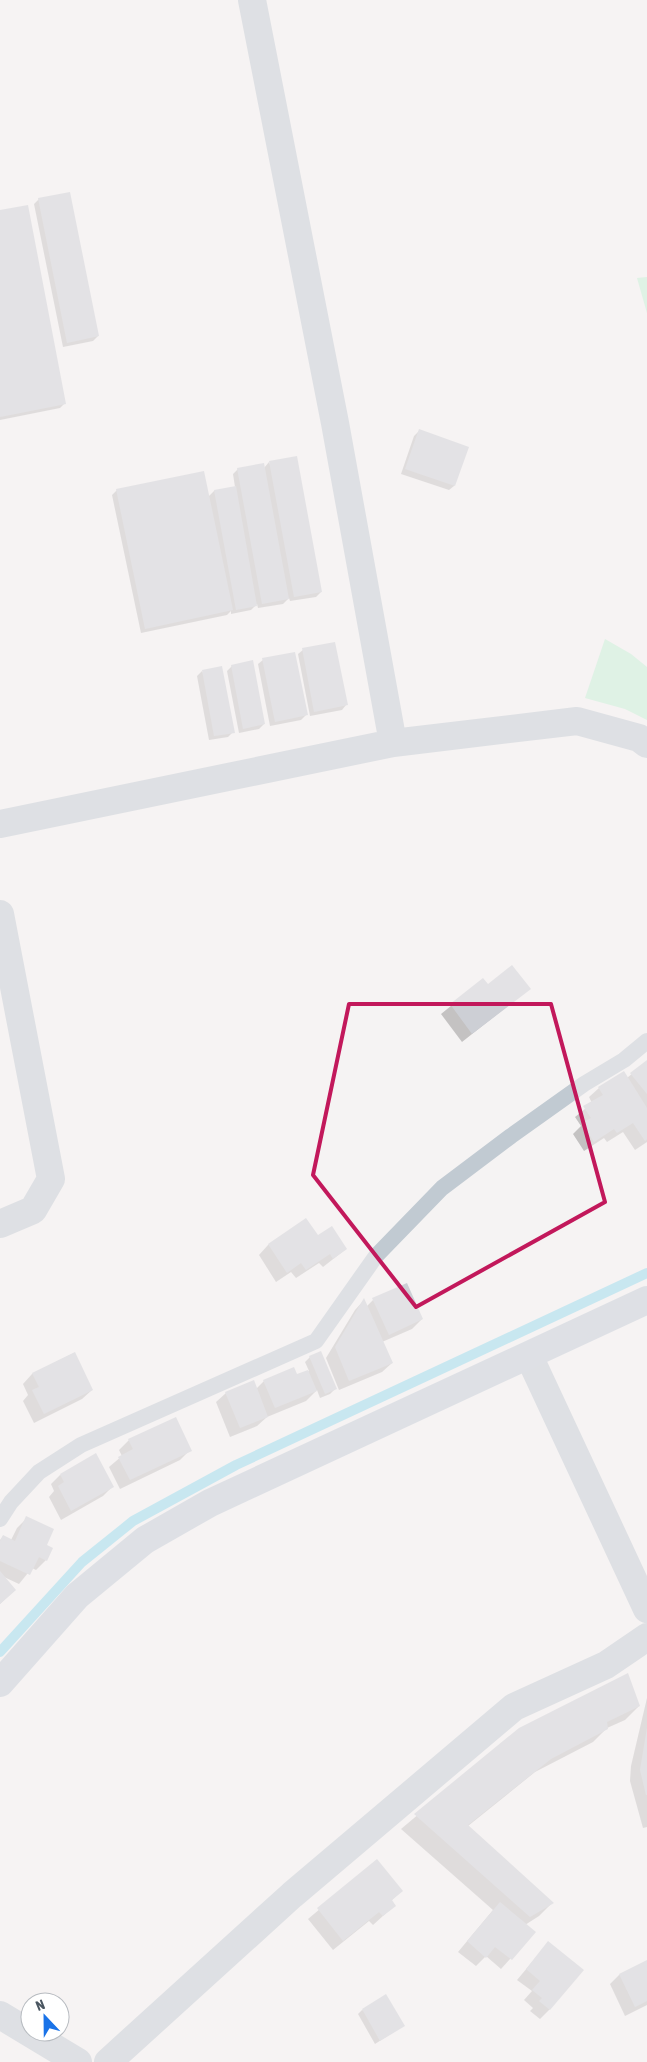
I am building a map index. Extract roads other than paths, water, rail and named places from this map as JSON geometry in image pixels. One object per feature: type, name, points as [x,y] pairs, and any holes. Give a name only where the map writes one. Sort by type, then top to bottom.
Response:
[{"type":"street","points":[[252,0],[335,423],[393,743]]},
{"type":"street","points":[[0,824],[393,743],[577,721],[639,738],[647,744]]},
{"type":"street","points":[[0,914],[51,1179],[32,1210],[0,1224]]},
{"type":"street","points":[[0,1683],[77,1596],[145,1540],[210,1503],[647,1300]]},
{"type":"street","points":[[529,1356],[647,1609]]},
{"type":"street","points":[[108,2062],[292,1896],[514,1707],[606,1665],[647,1637]]},
{"type":"street","points":[[0,2015],[78,2062]]},
{"type":"lane","points":[[0,1518],[11,1502],[39,1472],[82,1445],[316,1341],[376,1256],[442,1188],[511,1136],[584,1084],[624,1060],[647,1041]]},
{"type":"waterway","points":[[0,1652],[82,1562],[133,1521],[236,1465],[647,1273]]}]
